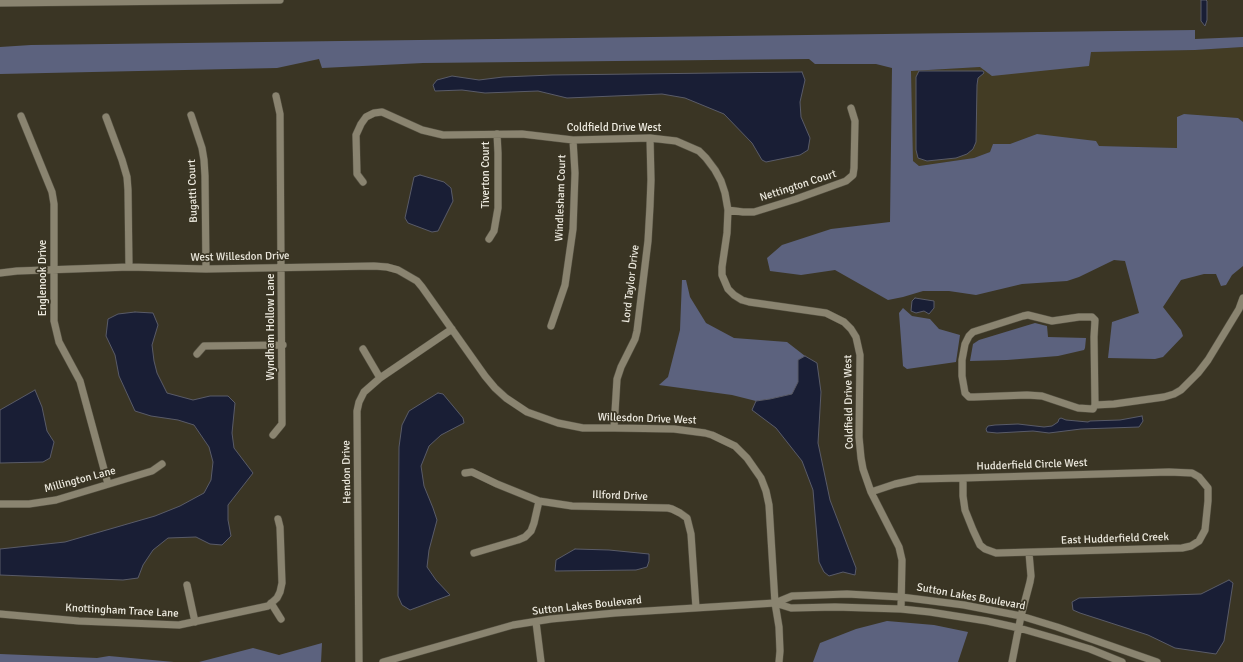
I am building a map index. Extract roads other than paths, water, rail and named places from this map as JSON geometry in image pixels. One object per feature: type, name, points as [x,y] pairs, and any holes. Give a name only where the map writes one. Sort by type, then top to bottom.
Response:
[{"type":"street","points":[[0,3],[65,1],[280,0]]},
{"type":"street","name":"Wyndham Hollow Lane","points":[[273,435],[282,424],[283,345],[280,114],[276,96]]},
{"type":"street","name":"Nettington Court","points":[[728,210],[754,212],[846,181],[852,175],[854,168],[855,121],[851,108]]},
{"type":"street","name":"Coldfield Drive West","points":[[363,182],[357,174],[356,135],[360,124],[366,117],[374,113],[382,112],[422,130],[443,135],[522,134],[573,140],[650,138],[676,141],[699,151],[715,170],[725,192],[728,210],[722,275],[728,289],[742,300],[749,302],[826,313],[844,322],[856,337],[860,355],[860,446],[863,469],[871,492],[898,547],[902,560],[901,609]]},
{"type":"street","name":"Bugatti Court","points":[[191,115],[202,148],[204,160],[206,269]]},
{"type":"street","name":"Englenook Drive","points":[[21,116],[52,192],[54,204],[54,321],[60,342],[80,381],[108,484]]},
{"type":"street","points":[[106,117],[127,177],[129,267]]},
{"type":"street","name":"Tiverton Court","points":[[489,239],[494,231],[498,208],[497,134]]},
{"type":"street","name":"Lord Taylor Drive","points":[[614,428],[617,379],[635,339],[637,331],[648,241],[651,180],[650,138]]},
{"type":"street","name":"Windlesham Court","points":[[551,326],[565,285],[573,229],[575,173],[573,140]]},
{"type":"street","name":"West Willesdon Drive","points":[[0,273],[53,269],[129,267],[206,269],[387,267],[398,270],[417,281],[452,329]]},
{"type":"street","points":[[1095,405],[1095,320],[1092,317],[1079,317],[1052,322],[1036,317],[1023,316],[973,332],[969,336],[965,344],[962,360],[962,376],[965,393],[969,397],[1027,395],[1042,396],[1078,408],[1093,409],[1095,405],[1164,397],[1181,390],[1198,373],[1208,360],[1239,309],[1243,298]]},
{"type":"street","name":"Willesdon Drive West","points":[[452,329],[495,388],[506,398],[527,412],[558,423],[583,428],[674,429],[705,432],[735,446],[747,458],[761,478],[769,505],[775,603],[779,627],[779,662]]},
{"type":"street","name":"Hendon Drive","points":[[359,662],[357,411],[359,402],[364,392],[380,378],[452,329]]},
{"type":"street","points":[[197,354],[204,346],[283,345]]},
{"type":"street","points":[[363,349],[380,378]]},
{"type":"street","name":"Millington Lane","points":[[0,504],[29,504],[56,500],[152,471],[162,464]]},
{"type":"street","name":"Illford Drive","points":[[465,473],[472,472],[496,484],[539,501],[572,506],[668,508],[684,515],[687,518],[692,534],[696,608]]},
{"type":"street","name":"Hudderfield Circle West","points":[[871,492],[918,479],[1169,472],[1188,473],[1199,477],[1205,483],[1209,493],[1205,530],[1199,541]]},
{"type":"street","name":"East Hudderfield Creek","points":[[963,478],[965,510],[980,545],[985,549],[996,553],[1182,548],[1192,546],[1199,541]]},
{"type":"street","points":[[474,553],[518,540],[525,536],[530,531],[534,523],[539,501]]},
{"type":"street","points":[[278,519],[280,527],[282,583],[277,598],[271,603],[281,619]]},
{"type":"street","points":[[1012,662],[1031,576],[1029,553]]},
{"type":"street","points":[[187,585],[195,622]]},
{"type":"street","name":"Sutton Lakes Boulevard","points":[[383,662],[513,625],[536,622],[551,618],[775,603],[792,596],[847,594],[901,597],[964,605],[1021,616],[1157,662]]},
{"type":"street","name":"Knottingham Trace Lane","points":[[0,614],[79,621],[184,625],[268,606],[271,603]]},
{"type":"street","name":"Sutton Lakes Boulevard","points":[[775,603],[791,608],[835,607],[901,609],[964,617],[1019,628],[1090,649],[1121,662]]},
{"type":"street","points":[[536,622],[541,662]]},
{"type":"street","points":[[1121,662],[1124,650]]}]
